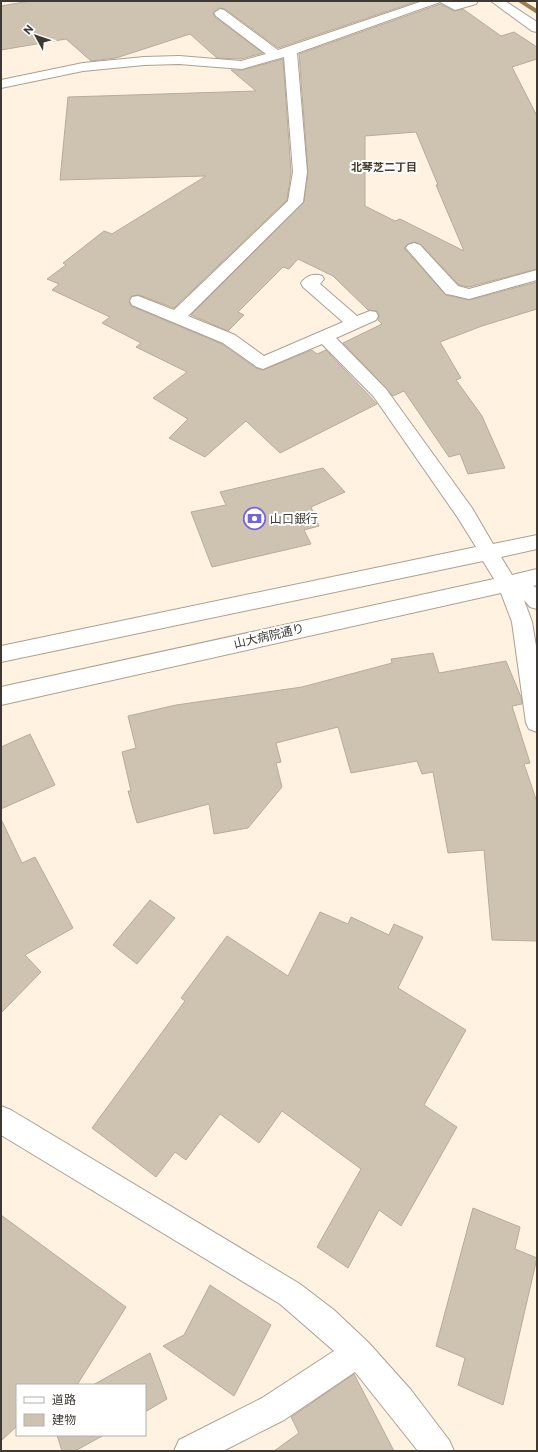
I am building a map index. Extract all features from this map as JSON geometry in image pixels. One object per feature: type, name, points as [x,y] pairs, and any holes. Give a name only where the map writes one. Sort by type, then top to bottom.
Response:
[{"type":"street","points":[[1,84],[83,67],[116,63],[162,60],[242,65],[284,53],[435,1]]},
{"type":"street","points":[[446,1],[455,6],[472,1]]},
{"type":"street","points":[[497,1],[537,28]]},
{"type":"street","points":[[220,13],[284,53]]},
{"type":"street","points":[[177,317],[258,236],[295,202],[300,172],[284,53]]},
{"type":"street","points":[[414,248],[452,290],[468,294],[537,275]]},
{"type":"street","points":[[138,301],[229,339],[263,363],[363,319],[309,283],[316,279]]},
{"type":"street","points":[[325,337],[380,393],[465,514],[507,583],[522,622],[537,723]]},
{"type":"street","points":[[1,654],[537,542]]},
{"type":"street","name":"山大病院通り","points":[[1,696],[537,577]]},
{"type":"street","points":[[507,583],[534,596],[537,601]]},
{"type":"street","points":[[1,1120],[290,1294],[328,1325],[357,1353],[399,1400],[438,1451]]},
{"type":"street","points":[[190,1451],[273,1409],[357,1353]]},
{"type":"building","points":[[30,1],[418,1],[278,48],[225,9],[219,8],[213,13],[215,17],[263,53],[241,59],[217,58],[190,34],[116,58],[91,61],[66,39],[1,50],[1,6]]},
{"type":"building","points":[[440,4],[454,11],[463,9],[501,36],[514,32],[537,47],[537,59],[512,67],[537,116],[537,269],[469,287],[459,285],[420,244],[414,242],[408,244],[404,248],[446,295],[469,300],[537,282],[537,309],[482,326],[440,342],[461,378],[456,380],[482,416],[505,468],[468,474],[460,454],[449,457],[404,391],[393,396],[343,343],[382,324],[378,320],[379,315],[377,311],[368,310],[333,276],[298,259],[289,269],[283,267],[238,312],[244,315],[228,331],[191,315],[304,202],[308,172],[299,54]],"holes":[[[416,132],[438,185],[436,185],[464,251],[400,219],[395,221],[365,206],[365,136]]]},
{"type":"building","points":[[283,59],[291,172],[287,200],[174,308],[139,295],[132,296],[129,302],[131,306],[222,344],[256,368],[263,370],[312,350],[317,354],[326,350],[377,404],[280,453],[246,421],[205,457],[169,438],[188,419],[153,398],[187,372],[136,347],[141,343],[102,323],[110,317],[52,290],[59,284],[47,279],[66,265],[63,263],[104,231],[112,234],[206,176],[60,180],[68,97],[256,91],[231,70],[242,70]]},
{"type":"building","name":"山口銀行","points":[[323,468],[345,492],[311,507],[319,526],[304,530],[311,544],[212,567],[191,512],[226,505],[220,492]]},
{"type":"building","points":[[433,653],[439,673],[506,661],[521,697],[522,704],[512,706],[530,763],[524,764],[537,802],[537,941],[492,940],[484,850],[448,853],[433,772],[422,774],[417,761],[351,773],[338,727],[276,743],[281,762],[276,763],[282,787],[248,828],[214,834],[209,804],[137,823],[128,791],[131,791],[122,752],[136,748],[128,716],[176,705],[302,687],[392,663],[391,659]]},
{"type":"building","points":[[30,734],[55,785],[1,809],[1,747]]},
{"type":"building","points":[[1,819],[22,863],[35,857],[73,928],[25,955],[41,972],[1,1013]]},
{"type":"building","points":[[150,900],[175,918],[137,964],[113,945]]},
{"type":"building","points":[[320,912],[348,924],[351,917],[389,935],[394,924],[423,937],[398,988],[466,1030],[424,1105],[457,1127],[401,1226],[379,1210],[348,1268],[317,1247],[361,1169],[282,1111],[259,1143],[220,1114],[186,1160],[175,1152],[156,1177],[92,1128],[185,1001],[181,998],[227,936],[288,976]]},
{"type":"building","points":[[473,1208],[520,1227],[515,1249],[537,1258],[503,1405],[458,1385],[465,1358],[436,1346]]},
{"type":"building","points":[[1,1215],[126,1307],[78,1384],[16,1384],[16,1427],[1,1441]]},
{"type":"building","points":[[210,1285],[271,1325],[234,1396],[163,1346],[184,1335]]},
{"type":"building","points":[[150,1353],[167,1399],[146,1411],[146,1384],[95,1384]]},
{"type":"building","points":[[354,1374],[394,1451],[274,1451],[299,1433],[291,1417]]},
{"type":"building","points":[[57,1436],[102,1436],[75,1451],[62,1451]]},
{"type":"waterway","points":[[520,1],[537,12]]},
{"type":"place","name":"山口銀行","points":[[255,519]]},
{"type":"district","name":"北琴芝二丁目","points":[[384,167]]}]
